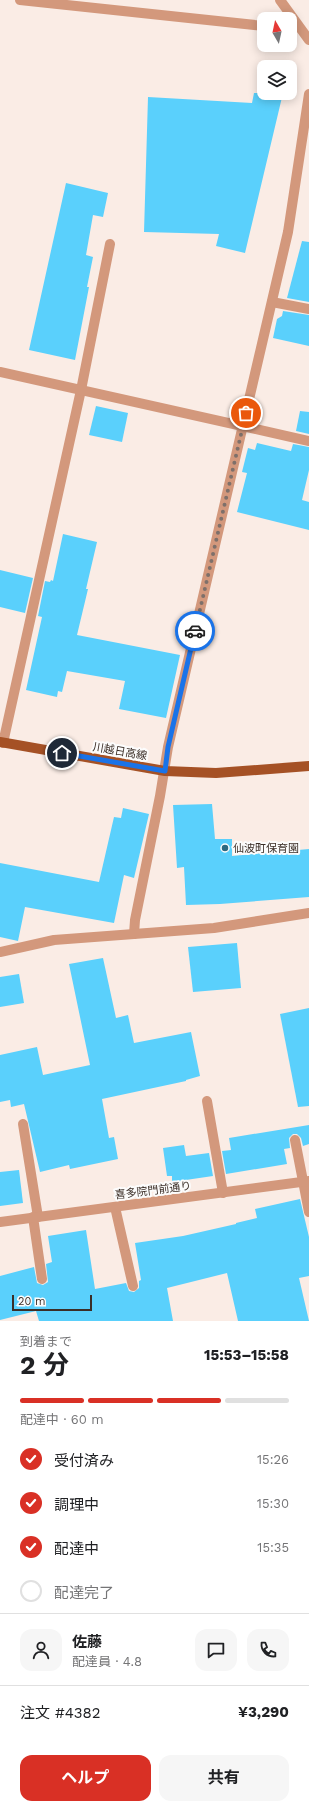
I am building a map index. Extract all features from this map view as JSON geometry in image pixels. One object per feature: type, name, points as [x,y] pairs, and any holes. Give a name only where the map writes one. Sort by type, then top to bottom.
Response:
[{"type":"main road","name":"川越日高線","points":[[2,742],[165,771],[216,773],[309,766]]},
{"type":"street","points":[[20,0],[257,25]]},
{"type":"street","points":[[280,0],[309,40]]},
{"type":"street","points":[[297,30],[302,30]]},
{"type":"street","points":[[134,934],[135,920],[170,739],[288,232],[309,94]]},
{"type":"street","points":[[2,742],[81,390],[110,244]]},
{"type":"street","points":[[272,302],[309,309]]},
{"type":"street","points":[[0,372],[309,441]]},
{"type":"street","points":[[0,952],[54,940],[214,928],[309,914]]},
{"type":"street","points":[[207,1101],[223,1193]]},
{"type":"street","points":[[22,1124],[36,1217],[42,1279]]},
{"type":"street","points":[[294,1140],[306,1182],[309,1212]]},
{"type":"street","name":"喜多院門前通り","points":[[0,1222],[306,1182]]},
{"type":"street","points":[[115,1207],[133,1286]]},
{"type":"building","points":[[254,93],[257,93],[257,100],[281,100],[245,253],[216,246],[219,234],[144,232],[148,97],[252,103]]},
{"type":"building","points":[[66,183],[108,193],[103,217],[93,215],[86,255],[93,257],[87,287],[89,287],[75,360],[29,350]]},
{"type":"building","points":[[302,241],[309,242],[309,302],[287,298]]},
{"type":"building","points":[[283,311],[309,315],[309,346],[273,338],[277,319],[282,316]]},
{"type":"building","points":[[96,406],[128,413],[122,442],[89,435]]},
{"type":"building","points":[[300,411],[309,412],[309,434],[296,431]]},
{"type":"building","points":[[257,443],[291,451],[293,444],[309,447],[309,470],[302,500],[309,502],[309,530],[237,512],[247,473],[242,472],[248,448],[255,450]]},
{"type":"building","points":[[63,534],[97,542],[77,635],[180,655],[166,718],[119,709],[125,681],[67,671],[62,692],[58,691],[57,697],[26,690],[42,617],[38,616],[45,581],[53,581]]},
{"type":"building","points":[[0,570],[33,578],[25,613],[0,607]]},
{"type":"building","points":[[212,804],[215,839],[232,839],[232,856],[309,849],[309,897],[220,904],[186,905],[184,867],[177,868],[173,805]]},
{"type":"building","points":[[123,808],[149,814],[134,878],[124,875],[114,923],[25,907],[18,941],[0,937],[0,863],[99,882],[114,817],[121,818]]},
{"type":"building","points":[[237,943],[241,988],[193,992],[188,947]]},
{"type":"building","points":[[103,958],[116,1018],[128,1015],[134,1043],[191,1032],[200,1076],[186,1081],[102,1099],[109,1138],[114,1137],[118,1159],[70,1169],[69,1165],[40,1172],[24,1104],[11,1107],[10,1100],[0,1102],[0,1055],[37,1047],[43,1075],[90,1065],[69,964]]},
{"type":"building","points":[[19,974],[24,1003],[0,1007],[0,977]]},
{"type":"building","points":[[309,1008],[309,1106],[298,1107],[280,1014]]},
{"type":"building","points":[[309,1125],[309,1144],[303,1146],[301,1138],[297,1134],[293,1134],[289,1138],[290,1148],[284,1149],[287,1164],[226,1174],[222,1151],[231,1150],[229,1138]]},
{"type":"building","points":[[184,1145],[186,1156],[209,1153],[213,1176],[172,1182],[172,1176],[167,1176],[163,1148]]},
{"type":"building","points":[[19,1170],[23,1203],[0,1206],[0,1172]]},
{"type":"building","points":[[300,1199],[309,1237],[309,1276],[299,1278],[309,1321],[238,1321],[227,1273],[167,1288],[173,1321],[39,1321],[36,1311],[0,1320],[0,1276],[34,1267],[37,1283],[43,1285],[48,1282],[46,1264],[52,1262],[48,1236],[86,1230],[95,1289],[126,1283],[129,1291],[134,1292],[139,1288],[139,1281],[141,1280],[135,1243],[183,1236],[236,1224],[257,1218],[255,1209]]},
{"type":"way so far","points":[[195,631],[246,413]]},
{"type":"place","name":"仙波町保育園","points":[[225,848]]},
{"type":"route","points":[[62,753],[165,771],[168,747],[195,631]]}]
